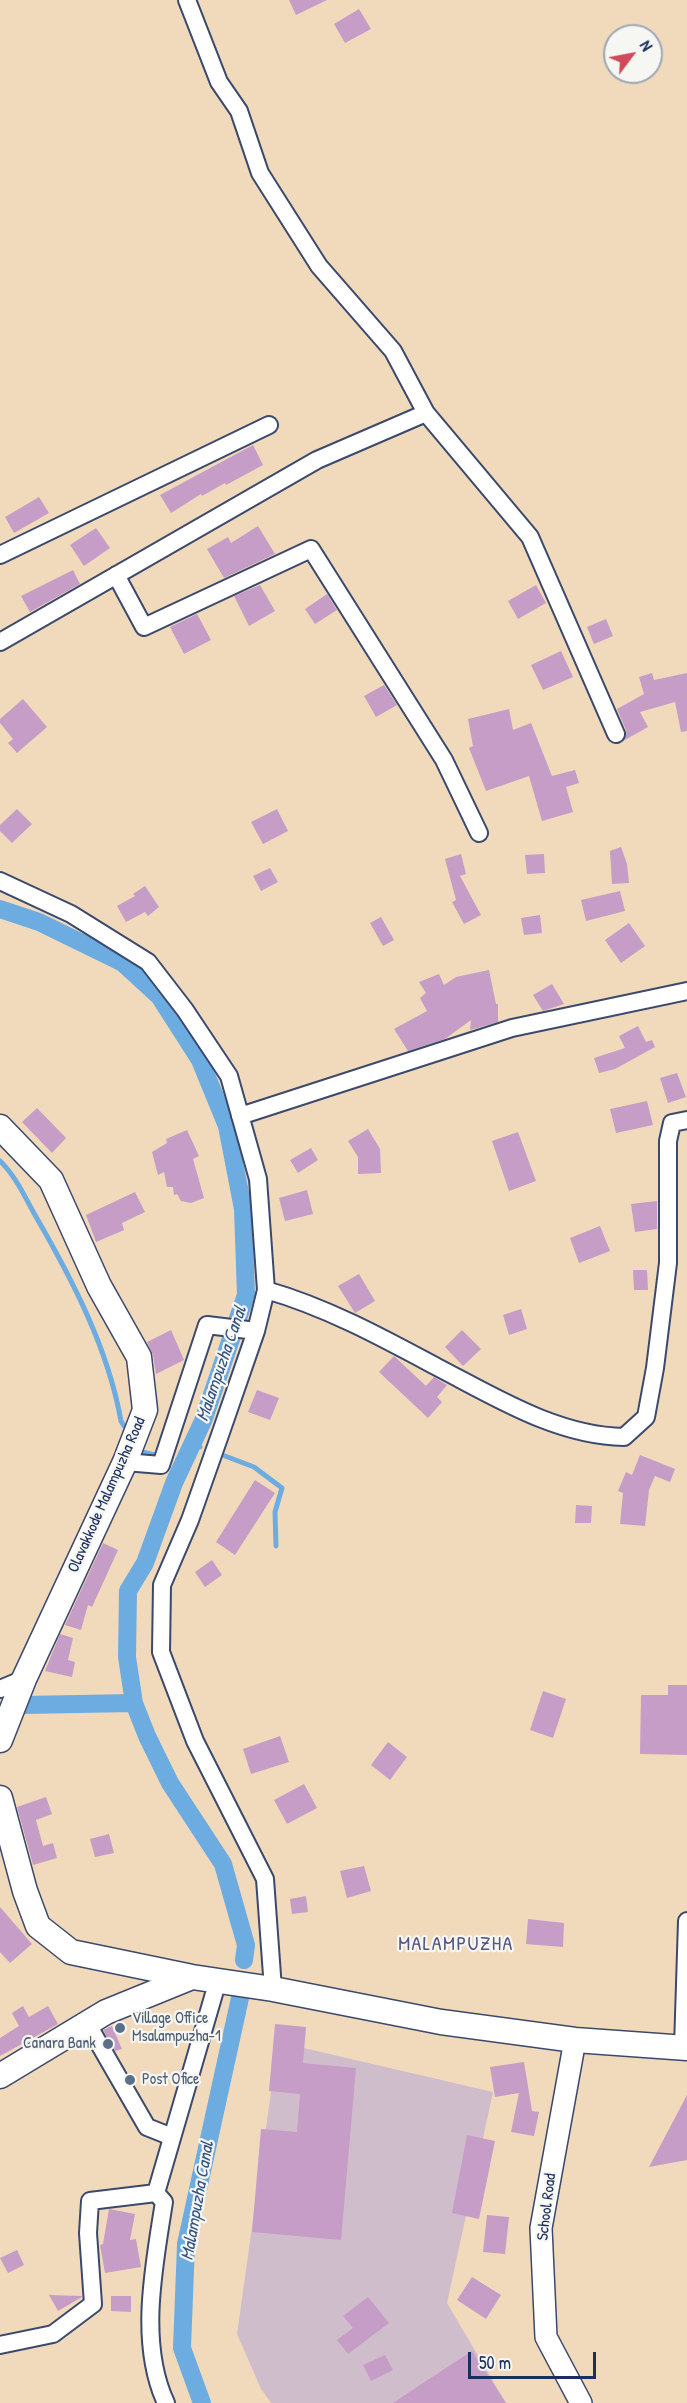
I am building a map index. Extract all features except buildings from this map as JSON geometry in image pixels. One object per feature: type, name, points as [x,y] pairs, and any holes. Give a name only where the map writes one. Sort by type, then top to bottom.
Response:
[{"type":"main road","name":"Olavakkode Malampuzha Road","points":[[0,1127],[51,1180],[99,1286],[139,1358],[145,1410],[125,1462],[24,1679],[0,1740]]},
{"type":"main road","points":[[0,1798],[38,1926],[71,1952],[192,1977],[273,1989],[441,2022],[575,2040],[685,2048]]},
{"type":"main road","points":[[0,2076],[106,2012],[192,1977]]},
{"type":"street","points":[[187,0],[219,82],[239,111],[260,173],[319,266],[393,351],[426,413],[530,537],[616,734]]},
{"type":"street","points":[[0,642],[317,460],[426,413]]},
{"type":"street","points":[[0,555],[269,425]]},
{"type":"street","points":[[116,575],[144,627],[311,549],[444,760],[479,833]]},
{"type":"street","points":[[0,881],[71,914],[148,962],[185,1010],[229,1076],[258,1179],[266,1290],[256,1331],[190,1520],[162,1585],[161,1652],[195,1741],[265,1879],[273,1989]]},
{"type":"street","points":[[240,1116],[512,1028],[687,991]]},
{"type":"street","points":[[266,1290],[296,1299],[360,1328],[499,1400],[561,1425],[602,1436],[624,1437],[646,1417],[652,1388],[668,1263],[668,1141],[672,1123],[687,1120]]},
{"type":"street","points":[[125,1462],[161,1465],[207,1325],[256,1331]]},
{"type":"street","points":[[0,1689],[24,1679]]},
{"type":"street","points":[[685,2048],[687,1921]]},
{"type":"street","points":[[156,2193],[218,1980]]},
{"type":"street","points":[[87,2023],[147,2127],[172,2137]]},
{"type":"street","name":"School Road","points":[[575,2040],[541,2228],[546,2337],[581,2403]]},
{"type":"street","points":[[0,2345],[53,2334],[93,2304],[88,2233],[90,2201],[156,2193]]},
{"type":"street","points":[[156,2193],[164,2202],[149,2338],[159,2388],[166,2403]]},
{"type":"shaded area","points":[[278,2042],[493,2092],[447,2303],[506,2403],[271,2403],[261,2389],[237,2334]]},
{"type":"waterway","name":"Malampuzha Canal","points":[[0,909],[39,922],[123,963],[159,996],[200,1060],[227,1126],[243,1209],[246,1295],[203,1421],[174,1483],[145,1563],[128,1591],[127,1657],[134,1703],[147,1736],[170,1783],[223,1864],[246,1945],[244,1960]]},
{"type":"waterway","points":[[0,1161],[19,1186],[75,1289],[98,1341],[124,1426]]},
{"type":"waterway","points":[[179,1458],[193,1458],[197,1446],[200,1447]]},
{"type":"waterway","points":[[142,1452],[155,1455]]},
{"type":"waterway","points":[[225,1456],[254,1467],[282,1488],[275,1512],[276,1546]]},
{"type":"waterway","name":"Malampuzha Canal","points":[[23,1705],[134,1703]]},
{"type":"waterway","name":"Malampuzha Canal","points":[[202,2403],[182,2348],[186,2244],[240,1998]]},
{"type":"place","name":"Village Office Msalampuzha-1","points":[[120,2028]]},
{"type":"place","name":"Canara Bank","points":[[108,2044]]},
{"type":"place","name":"Post Ofice","points":[[130,2080]]},
{"type":"district","name":"MALAMPUZHA","points":[[456,1945]]}]
